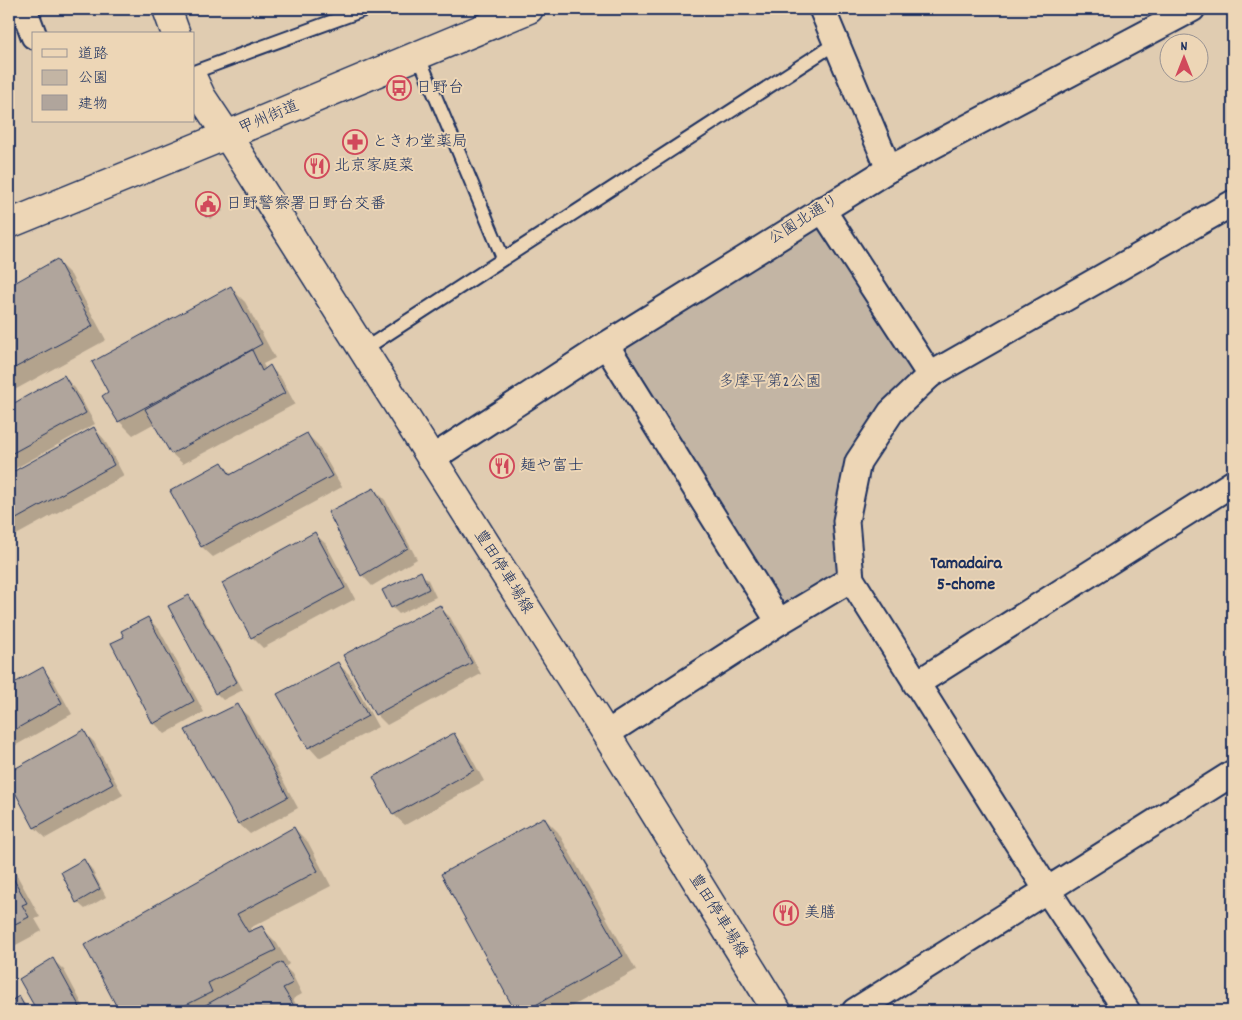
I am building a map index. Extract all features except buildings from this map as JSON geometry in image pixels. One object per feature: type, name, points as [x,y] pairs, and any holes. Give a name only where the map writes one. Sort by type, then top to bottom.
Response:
[{"type":"main road","points":[[167,9],[175,32]]},
{"type":"main road","name":"甲州街道","points":[[9,224],[227,136],[528,9]]},
{"type":"main road","name":"豊田停車場線","points":[[195,83],[201,96],[606,734],[777,1011]]},
{"type":"street","points":[[24,9],[33,32]]},
{"type":"street","points":[[822,9],[889,169]]},
{"type":"street","name":"公園北通り","points":[[431,459],[606,345],[889,169],[1192,9]]},
{"type":"street","points":[[1127,1011],[1047,890],[850,579],[846,521],[858,462],[891,412],[930,375],[1233,203]]},
{"type":"street","points":[[822,209],[930,375]]},
{"type":"street","points":[[606,345],[779,622]]},
{"type":"street","points":[[916,684],[1233,483]]},
{"type":"street","points":[[606,734],[779,622],[850,579]]},
{"type":"street","points":[[855,1011],[1233,773]]},
{"type":"lane","points":[[195,72],[366,9]]},
{"type":"lane","points":[[363,350],[836,42]]},
{"type":"lane","points":[[418,55],[503,258]]},
{"type":"green space","name":"多摩平第2公園","points":[[822,209],[930,375],[858,462],[851,579],[779,622],[606,345]]},
{"type":"place","name":"日野台","points":[[399,88]]},
{"type":"place","name":"ときわ堂薬局","points":[[355,142]]},
{"type":"place","name":"北京家庭菜","points":[[317,166]]},
{"type":"place","name":"日野警察署日野台交番","points":[[208,204]]},
{"type":"place","name":"麺や富士","points":[[502,466]]},
{"type":"place","name":"美膳","points":[[786,913]]},
{"type":"district","name":"Tamadaira 5-chome","points":[[966,574]]}]
